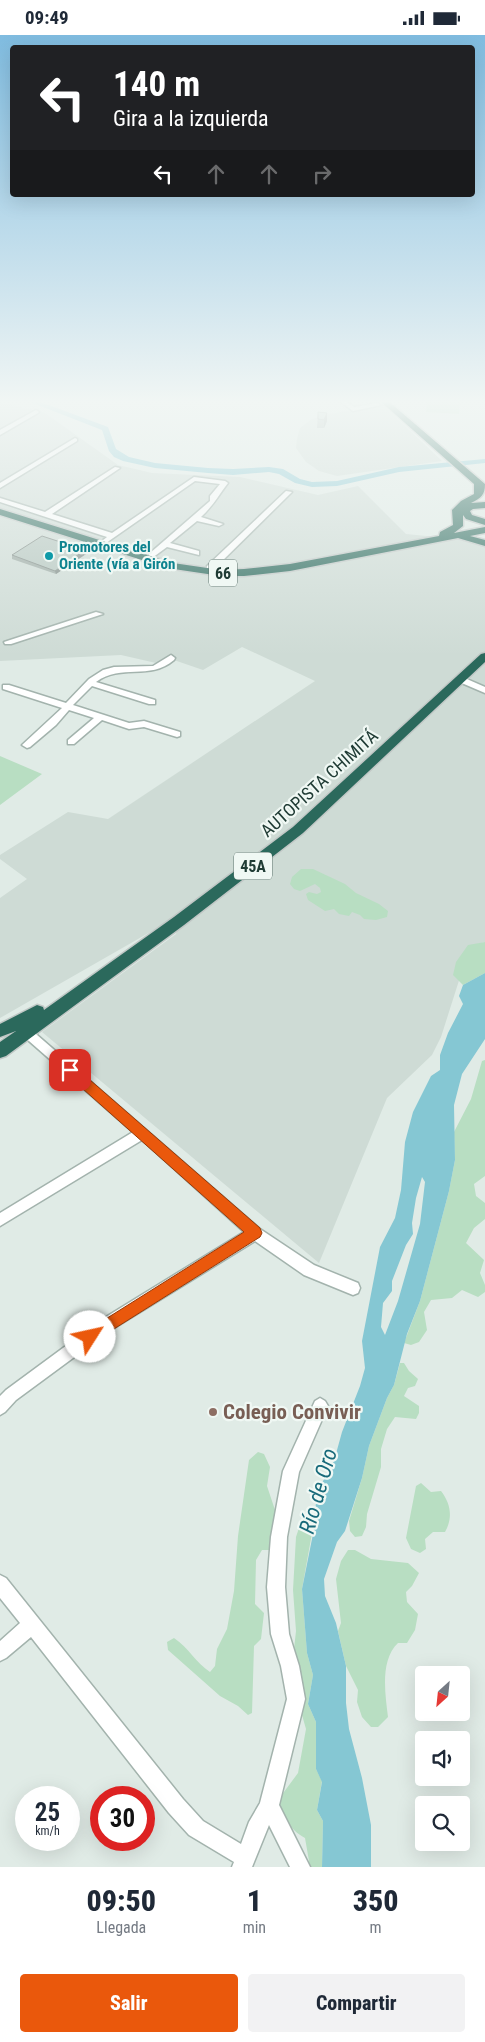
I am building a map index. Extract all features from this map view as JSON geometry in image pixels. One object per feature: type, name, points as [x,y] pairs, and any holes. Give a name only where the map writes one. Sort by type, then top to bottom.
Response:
[{"type":"highway","points":[[446,535],[459,525],[460,521],[457,510],[464,503],[478,496],[483,485]]},
{"type":"highway","points":[[485,505],[470,506],[464,511],[469,517],[485,522]]},
{"type":"highway","name":"66","points":[[0,508],[109,539],[177,563],[235,570],[266,568],[485,528]]},
{"type":"highway","name":"66","points":[[0,512],[164,564],[187,570],[212,572],[248,573],[276,571],[446,535]]},
{"type":"highway","points":[[446,535],[468,537],[485,543]]},
{"type":"highway","name":"AUTOPISTA CHIMITÁ","points":[[0,1031],[22,1021],[38,1010],[290,826],[485,646]]},
{"type":"highway","name":"AUTOPISTA CHIMITÁ","points":[[0,1051],[179,921],[298,831],[485,656]]},
{"type":"street","points":[[46,515],[91,485]]},
{"type":"street","points":[[0,500],[109,539],[183,485]]},
{"type":"street","points":[[152,555],[196,519],[213,502],[214,496],[225,485]]},
{"type":"street","points":[[210,568],[288,492]]},
{"type":"street","points":[[196,519],[219,524]]},
{"type":"street","points":[[165,545],[196,553]]},
{"type":"street","points":[[8,642],[99,613]]},
{"type":"street","points":[[27,745],[55,721],[66,707],[91,683],[106,672],[155,669],[164,665],[171,658]]},
{"type":"street","points":[[460,679],[485,690]]},
{"type":"street","points":[[91,683],[152,702]]},
{"type":"street","points":[[6,687],[129,726],[144,724],[178,734]]},
{"type":"street","points":[[71,742],[100,717]]},
{"type":"street","points":[[25,1031],[144,1133],[255,1233],[309,1270],[353,1288]]},
{"type":"street","points":[[0,1220],[144,1133]]},
{"type":"street","points":[[0,1407],[11,1395],[106,1325],[255,1233]]},
{"type":"street","points":[[0,1584],[176,1806],[196,1828],[244,1862],[256,1829],[269,1805],[296,1699],[290,1667],[280,1634],[276,1587],[281,1519],[291,1471],[320,1406]]},
{"type":"street","points":[[0,1652],[32,1625]]},
{"type":"street","points":[[269,1805],[300,1867]]},
{"type":"shaded area","points":[[0,485],[277,485],[318,495],[358,486],[406,534],[468,540],[485,546],[485,942],[470,946],[441,1037],[432,1055],[387,1098],[319,1263],[42,1032],[176,934],[179,921],[173,919],[0,1018],[0,898],[27,879],[0,859],[0,855],[68,812],[108,819],[315,681],[242,647],[203,670],[171,659],[156,663],[121,655],[0,661]]},
{"type":"green space","points":[[0,756],[42,774],[0,805]]},
{"type":"green space","points":[[301,869],[313,869],[345,884],[356,893],[379,904],[388,911],[387,917],[376,920],[364,919],[352,912],[349,916],[339,914],[334,909],[325,911],[308,900],[306,894],[309,892],[317,894],[321,892],[320,888],[315,884],[300,891],[294,889],[290,884],[292,877]]},
{"type":"green space","points":[[485,942],[485,973],[463,985],[453,975],[456,962],[468,945]]},
{"type":"green space","points":[[485,1060],[485,1176],[474,1184],[476,1196],[485,1203],[485,1219],[474,1228],[466,1243],[484,1260],[480,1273],[485,1285],[485,1292],[478,1297],[462,1290],[452,1298],[431,1300],[424,1312],[427,1330],[419,1342],[411,1345],[404,1343],[420,1301],[449,1191],[455,1160],[454,1132],[471,1099],[482,1061]]},
{"type":"green space","points":[[400,1363],[404,1363],[409,1371],[418,1379],[415,1386],[408,1388],[404,1396],[419,1406],[419,1413],[416,1419],[395,1417],[387,1429],[381,1449],[381,1467],[367,1514],[366,1527],[362,1536],[355,1537],[350,1531],[349,1521],[369,1446],[387,1398],[394,1385]]},
{"type":"green space","points":[[258,1452],[264,1454],[270,1467],[267,1486],[275,1510],[278,1536],[273,1550],[262,1550],[256,1560],[255,1604],[264,1613],[261,1639],[254,1646],[252,1713],[248,1715],[238,1706],[220,1696],[168,1650],[167,1642],[174,1638],[210,1672],[215,1666],[217,1649],[227,1629],[234,1591],[238,1536],[249,1460]]},
{"type":"green space","points":[[421,1483],[431,1492],[441,1491],[449,1506],[450,1516],[445,1532],[433,1532],[425,1539],[426,1549],[420,1553],[411,1549],[406,1538],[416,1486]]},
{"type":"green space","points":[[307,1516],[314,1522],[302,1589],[307,1653],[313,1675],[308,1704],[316,1722],[316,1769],[322,1781],[317,1810],[323,1821],[322,1867],[308,1867],[309,1861],[305,1838],[295,1831],[288,1822],[278,1800],[298,1773],[306,1729],[302,1715],[301,1686],[294,1649],[296,1631],[293,1590],[296,1537],[302,1519]]},
{"type":"green space","points":[[348,1550],[355,1550],[371,1559],[408,1563],[419,1573],[412,1586],[406,1592],[407,1602],[418,1614],[415,1630],[407,1643],[398,1643],[388,1658],[385,1677],[388,1717],[378,1727],[371,1727],[362,1717],[357,1702],[358,1690],[346,1666],[338,1631],[341,1623],[336,1579],[341,1561]]},
{"type":"water","name":"Río de Oro","points":[[485,973],[485,1039],[462,1074],[454,1105],[455,1160],[449,1191],[420,1301],[407,1334],[394,1385],[387,1398],[369,1446],[362,1478],[345,1531],[337,1542],[324,1579],[325,1596],[336,1623],[346,1666],[346,1703],[349,1729],[362,1778],[371,1825],[371,1867],[322,1867],[323,1821],[317,1810],[322,1782],[316,1769],[316,1722],[308,1704],[313,1675],[307,1653],[302,1589],[313,1534],[317,1492],[334,1461],[342,1432],[365,1368],[362,1341],[380,1247],[395,1218],[401,1190],[405,1142],[413,1112],[431,1076],[440,1070],[440,1055],[448,1033],[463,1004],[459,996],[463,985]],"holes":[[[422,1177],[425,1182],[420,1224],[398,1301],[385,1335],[381,1327],[383,1303],[392,1291],[392,1281],[406,1245],[413,1234],[412,1223]]]},
{"type":"building","name":"Promotores del Oriente (vía a Girón","points":[[42,536],[85,550],[55,571],[12,555]]},
{"type":"place","name":"Promotores del Oriente (vía a Girón","points":[[49,556]]},
{"type":"place","name":"Colegio Convivir","points":[[213,1412]]},
{"type":"route","points":[[70,1070],[144,1133],[255,1233],[106,1325],[90,1337]]}]
